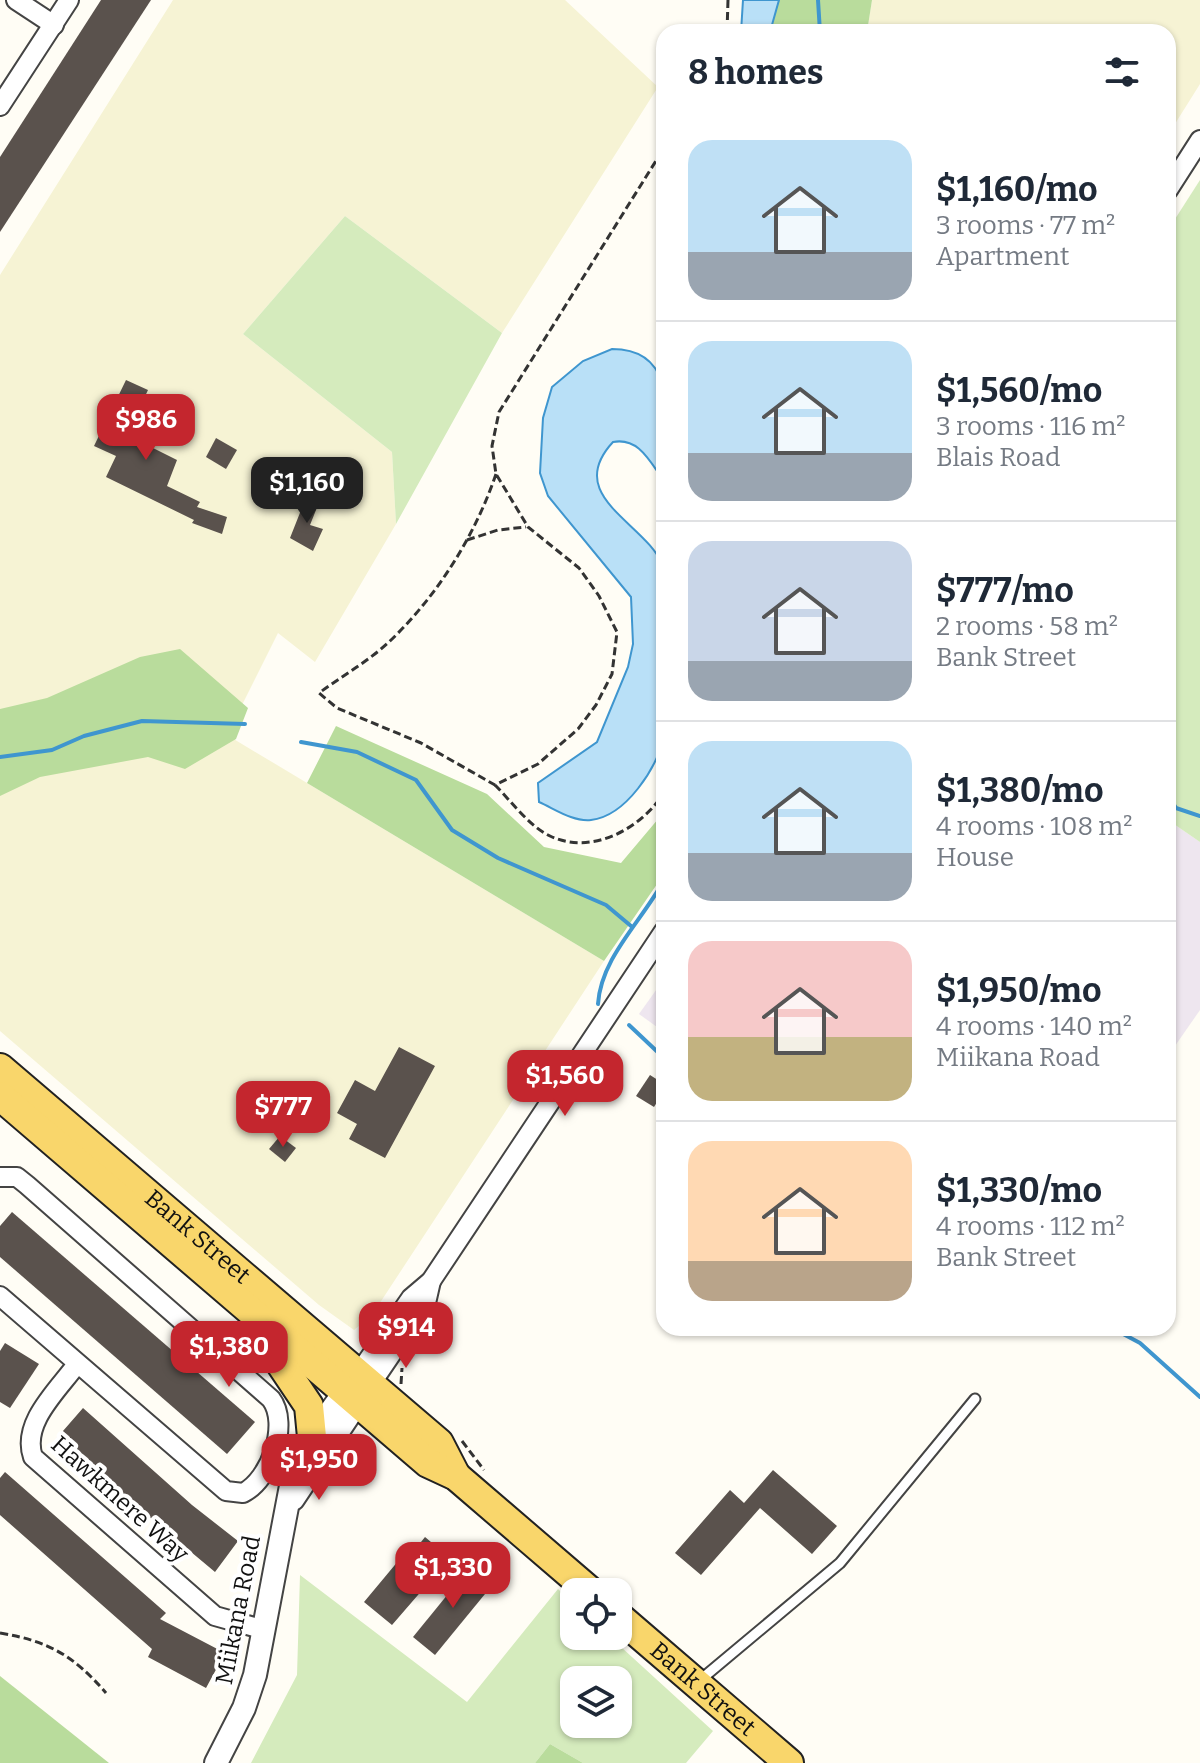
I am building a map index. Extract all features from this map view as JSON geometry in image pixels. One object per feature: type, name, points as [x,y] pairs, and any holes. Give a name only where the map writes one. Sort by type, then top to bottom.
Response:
[{"type":"main road","name":"Bank Street","points":[[0,1068],[358,1388]]},
{"type":"main road","name":"Bank Street","points":[[0,1096],[242,1306],[439,1443],[456,1476],[575,1578]]},
{"type":"main road","points":[[242,1306],[306,1401],[312,1419],[312,1437]]},
{"type":"main road","name":"Bank Street","points":[[632,1628],[789,1763]]},
{"type":"street","points":[[16,0],[54,25]]},
{"type":"street","points":[[0,106],[69,0]]},
{"type":"street","points":[[1176,178],[1200,140]]},
{"type":"street","points":[[358,1388],[426,1303],[431,1281],[656,943]]},
{"type":"street","points":[[0,1177],[17,1177],[27,1185],[271,1399],[279,1413],[281,1433],[259,1480],[243,1493],[226,1491],[0,1296]]},
{"type":"street","name":"Hawkmere Way","points":[[77,1364],[32,1428],[28,1443],[33,1457],[215,1616],[265,1630]]},
{"type":"street","name":"Miikana Road","points":[[216,1763],[244,1708],[265,1630],[294,1470],[312,1437],[358,1388]]},
{"type":"street","name":"Miikana Road","points":[[285,1509],[358,1388]]},
{"type":"lane","points":[[697,1683],[840,1563],[975,1399]]},
{"type":"path","points":[[727,24],[728,0]]},
{"type":"path","points":[[495,785],[538,764],[559,748],[596,705],[612,674],[617,632],[599,596],[579,568],[528,527],[496,474],[492,446],[499,412],[656,161]]},
{"type":"path","points":[[496,474],[467,540],[430,596],[389,642],[319,693],[337,708],[421,743],[495,785],[550,837],[588,843],[618,836],[656,805]]},
{"type":"path","points":[[467,540],[498,530],[528,527]]},
{"type":"path","points":[[0,1633],[64,1652],[81,1664],[106,1693]]},
{"type":"shaded area","points":[[173,0],[565,0],[656,85],[656,90],[502,333],[345,216],[243,334],[392,452],[396,524],[315,662],[278,633],[227,735],[604,961],[372,1315],[354,1330],[319,1305],[0,1031],[0,275]]},
{"type":"shaded area","points":[[872,0],[1200,0],[1200,84],[1176,122],[1176,24],[868,24]]},
{"type":"shaded area","points":[[1176,826],[1200,842],[1200,1010],[1176,1044]]},
{"type":"shaded area","points":[[656,990],[656,1026],[639,1014]]},
{"type":"green space","points":[[779,0],[872,0],[868,24],[772,24]]},
{"type":"green space","points":[[1200,180],[1200,842],[1176,826],[1176,218]]},
{"type":"green space","points":[[345,216],[502,333],[396,524],[392,452],[243,334]]},
{"type":"green space","points":[[180,649],[248,708],[236,739],[185,769],[148,757],[40,777],[0,796],[0,709],[47,698],[140,657]]},
{"type":"green space","points":[[336,726],[487,794],[544,847],[621,863],[656,821],[656,886],[604,961],[307,783]]},
{"type":"green space","points":[[300,1575],[467,1702],[558,1589],[560,1650],[624,1650],[713,1731],[686,1763],[583,1763],[550,1744],[535,1763],[251,1763],[297,1675]]},
{"type":"green space","points":[[0,1676],[109,1763],[0,1763]]},
{"type":"green space","points":[[550,1744],[583,1763],[535,1763]]},
{"type":"water","points":[[743,0],[779,0],[772,24],[742,24]]},
{"type":"water","points":[[612,349],[635,353],[650,362],[656,371],[656,469],[637,447],[622,441],[613,442],[600,461],[597,479],[602,494],[656,554],[656,759],[628,800],[604,817],[591,820],[571,817],[539,802],[538,783],[597,742],[628,667],[633,644],[631,597],[548,496],[540,473],[543,418],[552,387],[583,361]]},
{"type":"building","points":[[101,0],[151,0],[0,232],[0,157]]},
{"type":"building","points":[[126,380],[148,390],[130,428],[140,433],[137,440],[177,460],[167,486],[200,502],[197,507],[227,517],[222,534],[192,523],[194,520],[106,477],[116,456],[94,446]]},
{"type":"building","points":[[216,438],[237,450],[226,469],[206,457]]},
{"type":"building","points":[[307,495],[320,500],[310,525],[323,529],[313,551],[290,538]]},
{"type":"building","points":[[399,1047],[435,1066],[385,1158],[349,1139],[357,1124],[337,1113],[355,1080],[375,1091]]},
{"type":"building","points":[[650,1075],[656,1079],[654,1107],[636,1096]]},
{"type":"building","points":[[280,1136],[296,1148],[285,1162],[269,1149]]},
{"type":"building","points":[[12,1212],[255,1422],[227,1454],[0,1257],[0,1226]]},
{"type":"building","points":[[5,1343],[39,1364],[10,1408],[0,1402],[0,1351]]},
{"type":"building","points":[[83,1408],[192,1505],[238,1541],[215,1572],[56,1439]]},
{"type":"building","points":[[773,1470],[837,1526],[812,1554],[760,1508],[701,1575],[675,1553],[730,1490],[744,1503]]},
{"type":"building","points":[[5,1472],[166,1613],[160,1619],[225,1653],[206,1688],[148,1657],[152,1649],[0,1515],[0,1478]]},
{"type":"building","points":[[425,1537],[450,1558],[392,1625],[364,1602],[409,1548],[413,1552]]},
{"type":"building","points":[[470,1567],[494,1583],[435,1655],[413,1637]]},
{"type":"waterway","points":[[818,0],[820,24]]},
{"type":"waterway","points":[[0,757],[52,750],[84,736],[142,721],[245,724]]},
{"type":"waterway","points":[[301,742],[357,752],[416,780],[452,830],[498,858],[606,905],[631,926]]},
{"type":"waterway","points":[[1176,808],[1200,816]]},
{"type":"waterway","points":[[598,1004],[607,970],[656,893]]},
{"type":"waterway","points":[[629,1025],[656,1050]]},
{"type":"waterway","points":[[1127,1336],[1140,1343],[1200,1397]]}]
